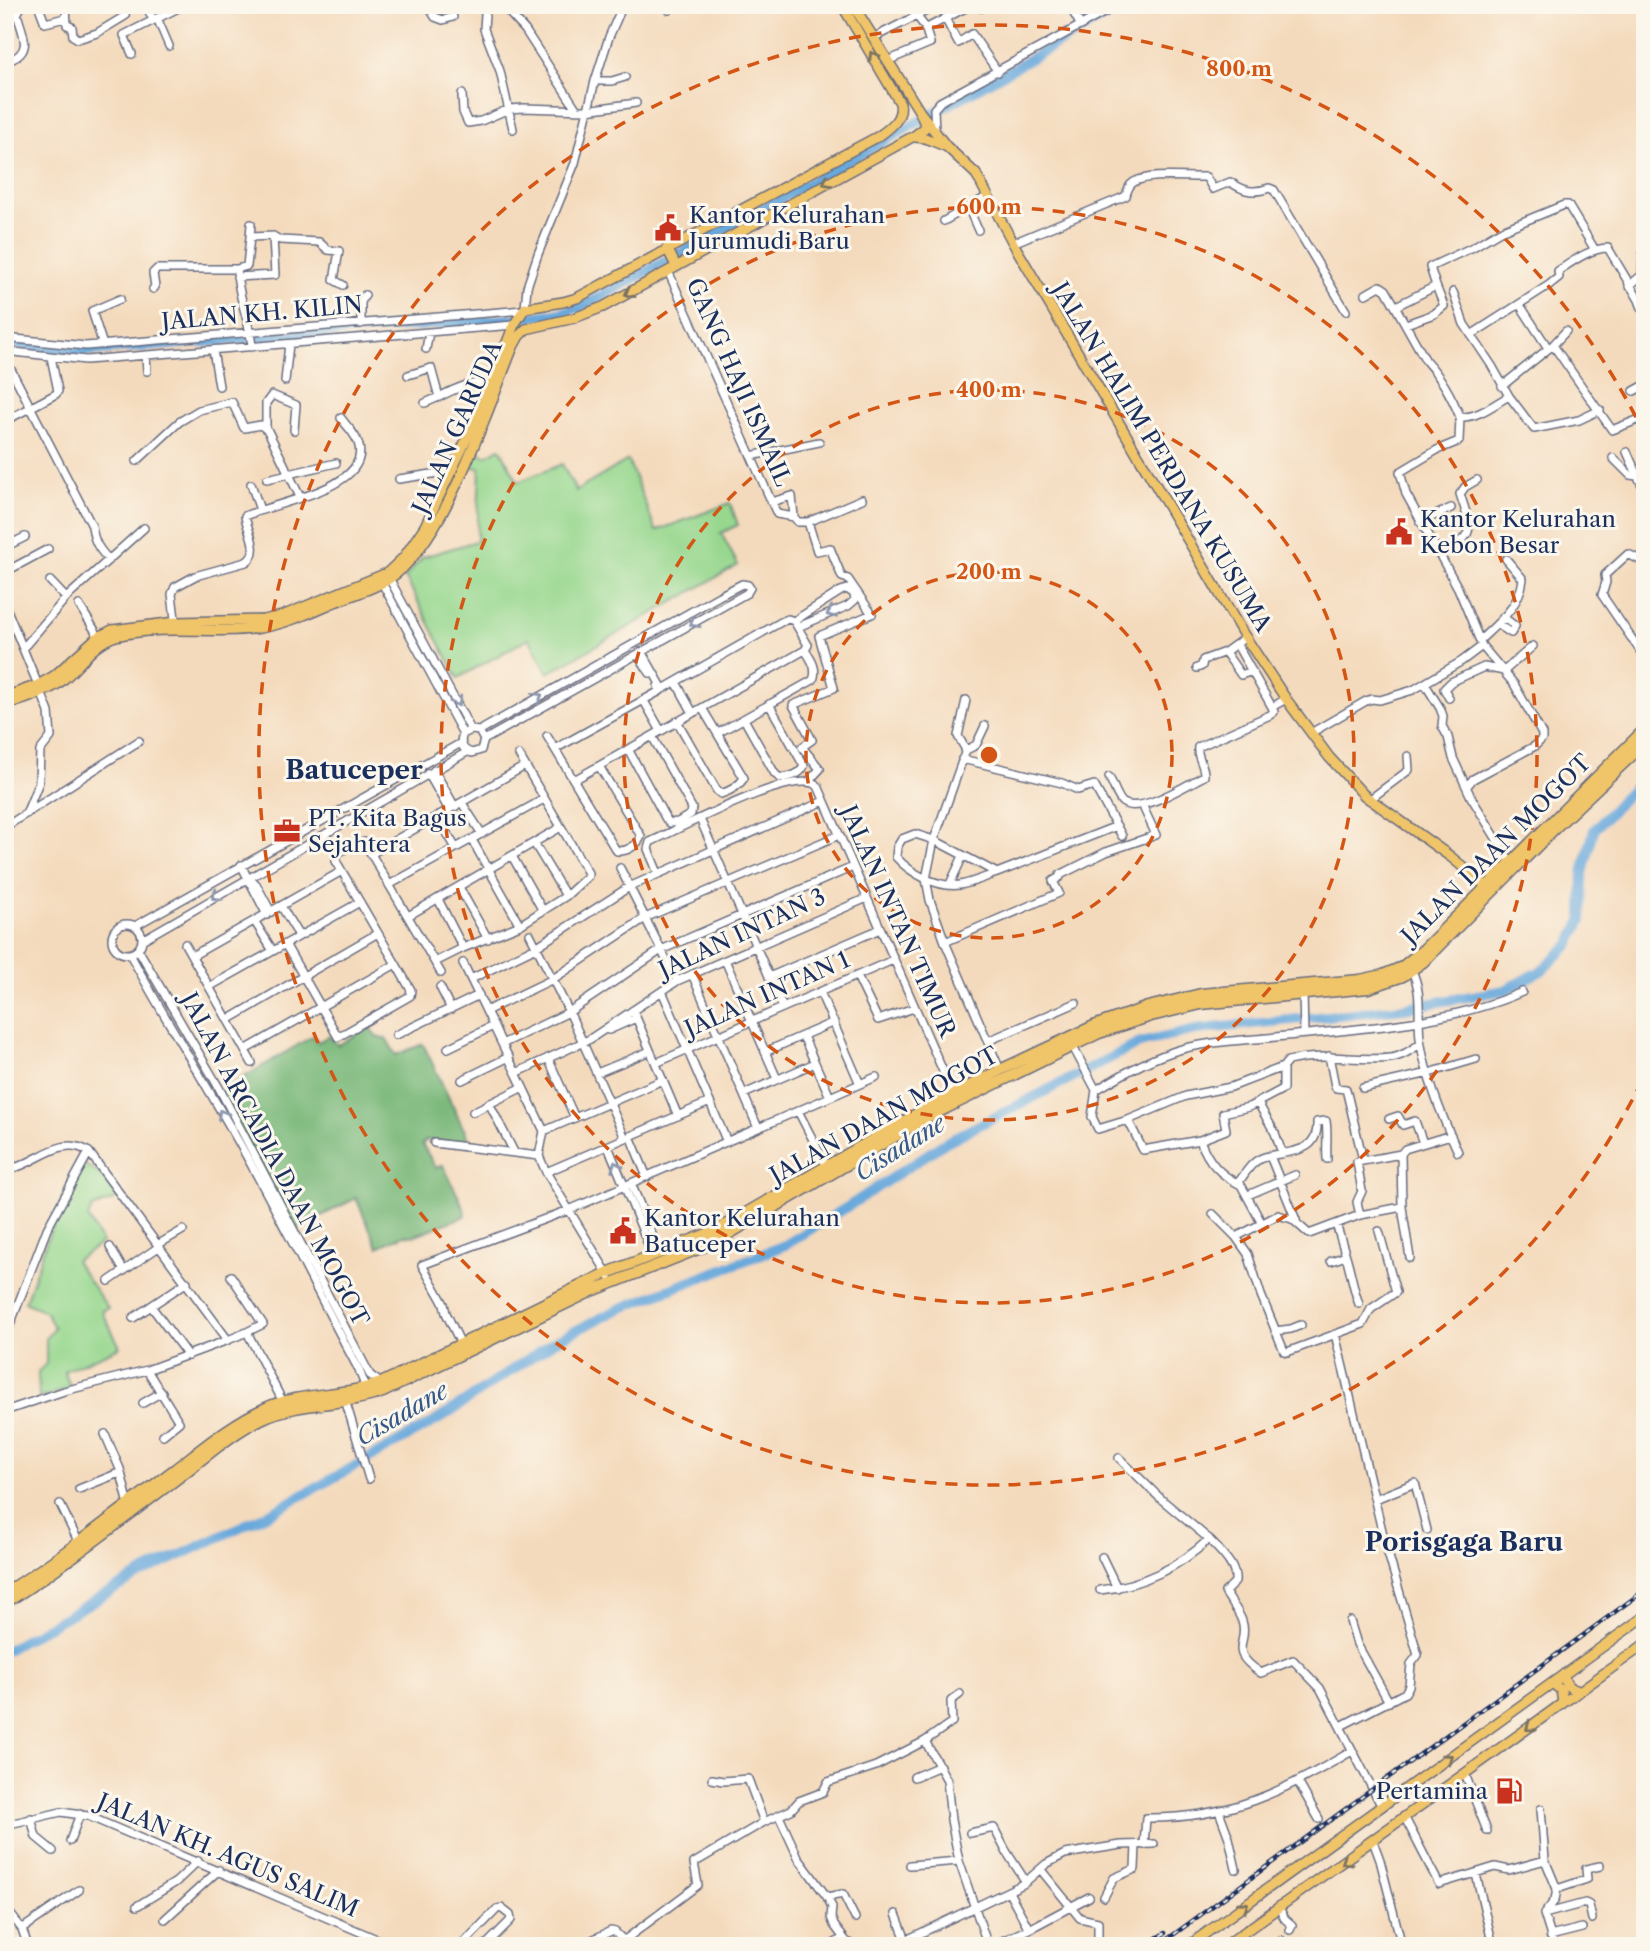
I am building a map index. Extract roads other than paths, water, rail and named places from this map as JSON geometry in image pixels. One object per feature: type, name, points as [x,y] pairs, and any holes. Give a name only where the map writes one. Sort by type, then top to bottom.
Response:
[{"type":"highway","name":"JALAN DAAN MOGOT","points":[[5,1593],[79,1543],[128,1505],[260,1420],[288,1410],[346,1402],[383,1392],[657,1255],[701,1238],[738,1219],[953,1094],[1094,1026],[1148,1007],[1360,980],[1393,972],[1424,949],[1645,729]]},
{"type":"highway","name":"JALAN DAAN MOGOT","points":[[5,1603],[69,1561],[239,1422],[283,1402],[361,1390],[381,1383],[461,1344],[610,1278],[697,1249],[732,1232],[928,1116],[1129,1022],[1201,999],[1303,999],[1393,981],[1412,971],[1558,825],[1645,743]]},
{"type":"main road","points":[[523,309],[577,298],[879,136],[897,120],[901,108],[891,86],[842,5]]},
{"type":"main road","name":"JALAN HALIM PERDANA KUSUMA","points":[[853,5],[935,131],[946,146],[976,174],[1013,243],[1246,637],[1286,699],[1329,757],[1369,800],[1451,857],[1486,886]]},
{"type":"main road","name":"JALAN GARUDA","points":[[5,706],[40,689],[99,637],[122,628],[263,621],[384,578],[422,545],[440,516],[477,439],[519,336],[535,325],[574,318],[603,307],[673,266],[923,131],[926,127],[925,117]]},
{"type":"main road","points":[[914,136],[946,146]]},
{"type":"main road","points":[[667,250],[673,266]]},
{"type":"main road","name":"JALAN GARUDA","points":[[384,578],[416,542],[452,471],[523,309]]},
{"type":"main road","name":"JALAN GARUDA","points":[[5,698],[59,683],[100,643],[116,636],[176,626]]},
{"type":"main road","points":[[1188,1946],[1202,1942],[1645,1616]]},
{"type":"main road","points":[[1224,1946],[1405,1818],[1563,1700],[1645,1644]]},
{"type":"main road","points":[[1559,1680],[1568,1688],[1577,1691]]},
{"type":"main road","points":[[1559,1680],[1563,1700]]},
{"type":"street","points":[[10,60],[21,56],[24,50],[17,14],[22,5]]},
{"type":"street","points":[[66,5],[65,18],[67,25],[72,27],[75,39],[97,33],[125,16],[127,5]]},
{"type":"street","points":[[146,5],[169,46]]},
{"type":"street","points":[[428,5],[435,17],[443,20],[453,17]]},
{"type":"street","points":[[488,5],[484,29],[500,71],[513,129]]},
{"type":"street","points":[[502,5],[525,30],[578,110]]},
{"type":"street","points":[[523,309],[538,254],[575,163],[595,81],[623,5]]},
{"type":"street","points":[[873,38],[938,5]]},
{"type":"street","points":[[925,29],[971,5]]},
{"type":"street","points":[[976,5],[981,8],[989,5]]},
{"type":"street","points":[[1069,5],[1081,26]]},
{"type":"street","points":[[925,117],[940,102],[1118,5]]},
{"type":"street","points":[[132,54],[124,35],[181,6]]},
{"type":"street","points":[[39,7],[45,23],[65,18]]},
{"type":"street","points":[[887,61],[930,43],[916,15]]},
{"type":"street","points":[[945,18],[958,43],[972,34],[998,72]]},
{"type":"street","points":[[595,81],[612,81],[625,77]]},
{"type":"street","points":[[462,94],[463,112],[468,123],[481,121],[509,109],[587,110],[636,103]]},
{"type":"street","points":[[1013,243],[1126,196],[1129,187],[1135,182],[1173,176],[1182,179],[1206,177],[1213,189],[1230,182],[1246,191],[1269,188],[1274,190],[1346,311]]},
{"type":"street","points":[[944,221],[988,196]]},
{"type":"street","points":[[1406,324],[1434,314],[1444,306],[1430,267],[1500,231],[1564,205],[1568,205],[1595,250]]},
{"type":"street","points":[[968,207],[978,230]]},
{"type":"street","points":[[237,273],[247,266],[251,224]]},
{"type":"street","points":[[250,237],[273,236],[279,240],[319,242],[328,250],[339,251],[334,280],[343,285]]},
{"type":"street","points":[[152,289],[155,287],[153,273],[157,270],[275,275],[273,236]]},
{"type":"street","points":[[1471,335],[1520,306],[1556,280],[1558,271],[1595,250],[1608,248],[1639,300],[1645,316]]},
{"type":"street","points":[[1629,286],[1642,275],[1643,254]]},
{"type":"street","name":"GANG HAJI ISMAIL","points":[[673,266],[772,505]]},
{"type":"street","points":[[237,273],[251,339]]},
{"type":"street","points":[[1367,294],[1380,286],[1386,290],[1426,361],[1454,402],[1460,417],[1459,441],[1437,450],[1400,472],[1406,495],[1458,588],[1481,643],[1514,684],[1540,727],[1542,740],[1535,746],[1473,779],[1467,786]]},
{"type":"street","points":[[1396,306],[1436,286]]},
{"type":"street","points":[[1453,292],[1464,324],[1508,396],[1535,429],[1579,420],[1600,410]]},
{"type":"street","points":[[355,330],[365,295]]},
{"type":"street","points":[[103,345],[91,313],[120,299]]},
{"type":"street","points":[[1520,306],[1600,410],[1612,430],[1645,417]]},
{"type":"street","name":"JALAN KH. KILIN","points":[[6,346],[51,357],[86,353],[103,345],[251,339],[355,330],[523,309]]},
{"type":"street","name":"JALAN KH. KILIN","points":[[6,346],[146,355],[213,350],[251,339],[289,344],[355,330],[429,332],[515,324]]},
{"type":"street","points":[[1502,386],[1566,331]]},
{"type":"street","points":[[426,349],[429,332]]},
{"type":"street","points":[[285,381],[289,344]]},
{"type":"street","points":[[6,346],[17,384],[92,526],[93,540],[109,560]]},
{"type":"street","points":[[213,350],[219,386]]},
{"type":"street","points":[[146,355],[147,371]]},
{"type":"street","points":[[5,421],[49,399],[58,391],[51,357]]},
{"type":"street","points":[[408,375],[430,368],[439,397]]},
{"type":"street","points":[[425,403],[461,387],[482,382],[489,385]]},
{"type":"street","points":[[1634,391],[1645,385]]},
{"type":"street","points":[[266,429],[265,402],[272,395],[296,405],[294,430]]},
{"type":"street","points":[[1460,417],[1479,414],[1508,396]]},
{"type":"street","points":[[137,461],[179,422],[199,410],[228,401],[232,402],[244,428],[261,425],[266,429],[300,497]]},
{"type":"street","points":[[176,626],[172,594],[175,587],[195,576],[252,558],[253,544],[245,516],[344,480],[353,471],[360,456],[360,448],[341,418]]},
{"type":"street","points":[[751,456],[819,442]]},
{"type":"street","points":[[1627,452],[1645,492]]},
{"type":"street","points":[[1613,458],[1630,475],[1637,476]]},
{"type":"street","points":[[267,479],[336,463]]},
{"type":"street","points":[[399,479],[452,471]]},
{"type":"street","points":[[1438,554],[1467,536],[1469,521],[1460,494],[1477,480]]},
{"type":"street","points":[[251,484],[260,510]]},
{"type":"street","points":[[794,517],[777,514],[772,505],[792,496],[797,522],[808,522],[862,499]]},
{"type":"street","points":[[1420,522],[1451,508]]},
{"type":"street","points":[[658,873],[648,845],[762,790],[808,782],[820,769],[802,747],[812,740],[793,705],[834,688],[818,636],[872,614],[848,579],[842,577],[830,548],[817,551],[808,522]]},
{"type":"street","points":[[24,647],[66,598],[144,528]]},
{"type":"street","points":[[5,547],[25,537]]},
{"type":"street","points":[[5,572],[48,549]]},
{"type":"street","points":[[1645,555],[1637,559],[1628,554],[1608,572],[1602,595],[1645,659]]},
{"type":"street","points":[[1311,733],[1366,701],[1380,700],[1426,684],[1481,643],[1521,594],[1523,579],[1506,559]]},
{"type":"street","points":[[384,578],[419,631],[475,731],[484,740]]},
{"type":"street","points":[[384,578],[411,636],[463,734],[461,743],[467,752]]},
{"type":"street","points":[[50,581],[66,598]]},
{"type":"street","points":[[461,743],[135,926],[125,924],[117,928],[111,939],[117,951],[130,954],[138,949],[142,940],[248,877],[467,752],[481,750],[484,740],[662,642],[747,593],[750,588],[742,584],[475,731],[463,734]]},
{"type":"street","points":[[847,589],[853,592],[855,600],[849,606],[796,624],[841,592],[847,589]]},
{"type":"street","points":[[5,605],[49,712],[51,737],[40,751],[39,782],[26,814]]},
{"type":"street","points":[[79,605],[99,637]]},
{"type":"street","points":[[1497,625],[1511,633],[1515,626],[1503,617]]},
{"type":"street","points":[[574,780],[805,650],[808,645],[796,624],[788,619],[663,689],[640,654]]},
{"type":"street","points":[[655,631],[662,642]]},
{"type":"street","points":[[1197,668],[1202,666],[1203,660],[1225,652],[1246,637]]},
{"type":"street","points":[[1109,777],[1122,802],[1130,806],[1144,806],[1204,776],[1205,770],[1197,751],[1198,747],[1274,712],[1237,645]]},
{"type":"street","points":[[1504,671],[1533,646]]},
{"type":"street","points":[[718,733],[813,680],[816,674],[805,650]]},
{"type":"street","points":[[1225,652],[1241,676],[1252,671]]},
{"type":"street","points":[[1232,661],[1242,654]]},
{"type":"street","points":[[429,669],[437,664]]},
{"type":"street","points":[[1449,698],[1444,689],[1451,682],[1484,667],[1504,671]]},
{"type":"street","points":[[555,749],[660,691],[655,678]]},
{"type":"street","points":[[676,682],[693,713]]},
{"type":"street","points":[[562,683],[568,694]]},
{"type":"street","points":[[1426,684],[1440,708],[1453,758],[1471,797],[1510,861]]},
{"type":"street","points":[[1272,707],[1286,699]]},
{"type":"street","points":[[966,750],[958,736],[967,700]]},
{"type":"street","points":[[644,701],[661,731]]},
{"type":"street","points":[[744,719],[775,774],[780,778],[802,771],[804,766],[769,704]]},
{"type":"street","points":[[677,722],[721,794],[740,784],[744,778],[702,708]]},
{"type":"street","points":[[985,726],[976,745],[966,750],[962,759],[934,840],[926,879],[930,900],[945,942],[1000,1070]]},
{"type":"street","points":[[547,736],[614,847],[622,852],[638,842],[640,836],[599,766]]},
{"type":"street","points":[[628,750],[666,819],[670,823],[678,822],[691,814],[692,808],[652,736]]},
{"type":"street","points":[[5,827],[139,741]]},
{"type":"street","points":[[435,962],[520,925],[586,880],[588,873],[519,755]]},
{"type":"street","points":[[1369,800],[1409,770],[1408,756]]},
{"type":"street","points":[[962,759],[1062,783],[1077,790],[1094,785],[1122,836]]},
{"type":"street","points":[[371,855],[525,766]]},
{"type":"street","points":[[431,772],[442,790],[482,834]]},
{"type":"street","name":"JALAN INTAN TIMUR","points":[[808,782],[818,786],[953,1094]]},
{"type":"street","points":[[389,885],[544,799]]},
{"type":"street","points":[[471,979],[536,947],[629,887],[824,801]]},
{"type":"street","points":[[945,942],[1059,893],[1053,881],[1081,864],[1106,852],[1156,835],[1144,806]]},
{"type":"street","points":[[437,817],[456,848]]},
{"type":"street","points":[[700,819],[783,1008]]},
{"type":"street","points":[[997,873],[934,840],[915,834],[902,839],[897,847],[896,857],[904,866],[926,879],[961,885],[997,873],[1116,826]]},
{"type":"street","points":[[408,916],[561,827]]},
{"type":"street","points":[[486,1011],[553,979],[645,918],[839,835]]},
{"type":"street","points":[[472,840],[520,925]]},
{"type":"street","points":[[364,842],[442,973]]},
{"type":"street","points":[[534,843],[566,896]]},
{"type":"street","points":[[285,944],[338,1037],[410,996],[411,990],[335,856],[352,844]]},
{"type":"street","points":[[512,856],[543,911]]},
{"type":"street","points":[[950,884],[963,856]]},
{"type":"street","points":[[241,865],[269,914]]},
{"type":"street","points":[[502,1044],[569,1012],[662,950],[853,867]]},
{"type":"street","points":[[620,868],[677,981]]},
{"type":"street","points":[[192,956],[342,871]]},
{"type":"street","points":[[459,887],[488,939]]},
{"type":"street","name":"JALAN INTAN 3","points":[[516,1073],[583,1042],[634,1014],[677,981],[867,898]]},
{"type":"street","points":[[438,899],[463,948]]},
{"type":"street","points":[[209,987],[360,902]]},
{"type":"street","points":[[281,906],[299,936]]},
{"type":"street","points":[[255,922],[273,951]]},
{"type":"street","points":[[135,926],[142,940]]},
{"type":"street","points":[[769,977],[880,929]]},
{"type":"street","points":[[228,1020],[378,933]]},
{"type":"street","points":[[530,934],[647,1177]]},
{"type":"street","points":[[185,944],[252,1063]]},
{"type":"street","name":"JALAN ARCADIA DAAN MOGOT","points":[[138,949],[224,1097],[370,1375],[381,1383]]},
{"type":"street","name":"JALAN ARCADIA DAAN MOGOT","points":[[130,954],[158,1007],[242,1148],[359,1370],[364,1383],[361,1390]]},
{"type":"street","points":[[725,960],[777,1079]]},
{"type":"street","name":"JALAN INTAN 1","points":[[656,1063],[893,960]]},
{"type":"street","points":[[463,963],[544,1131],[539,1156],[610,1278]]},
{"type":"street","points":[[245,1050],[396,964]]},
{"type":"street","points":[[1412,971],[1420,989],[1420,1044],[1458,1152]]},
{"type":"street","points":[[692,975],[758,1128]]},
{"type":"street","points":[[857,976],[878,1020],[914,1008]]},
{"type":"street","points":[[440,987],[451,1009]]},
{"type":"street","points":[[662,990],[727,1142]]},
{"type":"street","points":[[820,992],[860,1084]]},
{"type":"street","points":[[1095,1088],[1174,1051],[1304,1031],[1419,1018],[1485,1006],[1522,992]]},
{"type":"street","points":[[396,1035],[479,995]]},
{"type":"street","points":[[1303,999],[1304,1031]]},
{"type":"street","points":[[988,1041],[1076,1003]]},
{"type":"street","points":[[634,1014],[678,1116]]},
{"type":"street","points":[[765,1052],[834,1023]]},
{"type":"street","points":[[448,1048],[494,1026]]},
{"type":"street","points":[[803,1036],[830,1097]]},
{"type":"street","points":[[1073,1048],[1095,1088],[1092,1117],[1098,1129],[1128,1120],[1186,1096],[1231,1087],[1283,1067],[1288,1061],[1329,1056],[1391,1058],[1420,1044]]},
{"type":"street","points":[[597,1073],[650,1051]]},
{"type":"street","points":[[1329,1056],[1336,1088],[1346,1089],[1363,1160]]},
{"type":"street","points":[[462,1080],[509,1057]]},
{"type":"street","points":[[548,1058],[575,1118]]},
{"type":"street","points":[[1363,1088],[1476,1059]]},
{"type":"street","points":[[744,1094],[815,1063]]},
{"type":"street","points":[[1128,1120],[1143,1150],[1200,1140],[1226,1129],[1223,1113],[1258,1102],[1283,1089],[1283,1067]]},
{"type":"street","points":[[461,1344],[444,1304],[422,1265],[569,1210],[876,1077]]},
{"type":"street","points":[[544,1131],[663,1080]]},
{"type":"street","points":[[472,1112],[523,1087]]},
{"type":"street","points":[[547,1172],[710,1102]]},
{"type":"street","points":[[1258,1102],[1275,1133],[1282,1153]]},
{"type":"street","points":[[489,1103],[514,1152]]},
{"type":"street","points":[[798,1111],[827,1167]]},
{"type":"street","points":[[1389,1119],[1398,1116],[1403,1125],[1415,1121],[1423,1143]]},
{"type":"street","points":[[1238,1183],[1253,1163],[1270,1156],[1296,1152],[1313,1141],[1317,1122],[1325,1121],[1327,1158]]},
{"type":"street","points":[[1410,1258],[1402,1207],[1401,1154],[1403,1150],[1451,1135]]},
{"type":"street","points":[[1200,1140],[1211,1163],[1232,1182],[1238,1183],[1248,1195],[1261,1222]]},
{"type":"street","points":[[434,1143],[539,1156]]},
{"type":"street","points":[[5,1152],[14,1168],[70,1144],[89,1152],[228,1340]]},
{"type":"street","points":[[608,1146],[628,1185],[657,1255]]},
{"type":"street","points":[[5,1338],[47,1229],[89,1152]]},
{"type":"street","points":[[1360,1215],[1357,1202],[1362,1191],[1357,1162],[1401,1154]]},
{"type":"street","points":[[1270,1156],[1297,1223]]},
{"type":"street","points":[[1248,1195],[1295,1175]]},
{"type":"street","points":[[1236,1237],[1261,1222],[1284,1215],[1309,1234],[1360,1215],[1402,1207]]},
{"type":"street","points":[[1213,1214],[1236,1237],[1248,1254],[1275,1331],[1284,1351],[1287,1352],[1363,1324],[1371,1309],[1393,1296],[1396,1292],[1379,1231]]},
{"type":"street","points":[[1336,1224],[1359,1304]]},
{"type":"street","points":[[109,1281],[183,1230]]},
{"type":"street","points":[[110,1247],[124,1270]]},
{"type":"street","points":[[1331,1261],[1346,1256]]},
{"type":"street","points":[[5,1411],[64,1391],[147,1370],[263,1324],[231,1276]]},
{"type":"street","points":[[133,1318],[187,1282]]},
{"type":"street","points":[[151,1306],[188,1356]]},
{"type":"street","points":[[1275,1331],[1301,1325]]},
{"type":"street","points":[[247,1332],[283,1402]]},
{"type":"street","points":[[1335,1334],[1375,1499],[1418,1655],[1410,1668],[1409,1686],[1405,1693],[1341,1726]]},
{"type":"street","points":[[147,1370],[179,1422],[163,1434]]},
{"type":"street","points":[[143,1403],[162,1392]]},
{"type":"street","points":[[346,1402],[369,1479]]},
{"type":"street","points":[[105,1434],[128,1505]]},
{"type":"street","points":[[1119,1458],[1161,1499],[1209,1539],[1228,1561],[1236,1575],[1235,1582],[1225,1591],[1243,1622],[1240,1649],[1244,1658],[1261,1674],[1293,1660],[1317,1683],[1382,1807]]},
{"type":"street","points":[[79,1489],[119,1473]]},
{"type":"street","points":[[1375,1499],[1415,1483],[1427,1530]]},
{"type":"street","points":[[60,1504],[79,1543]]},
{"type":"street","points":[[1100,1590],[1117,1588],[1179,1563],[1209,1539]]},
{"type":"street","points":[[1102,1557],[1117,1588]]},
{"type":"street","points":[[1350,1621],[1357,1644],[1389,1702]]},
{"type":"street","points":[[579,1946],[611,1931],[626,1939],[698,1885],[694,1863],[764,1822],[791,1810],[799,1801],[823,1792],[828,1782],[876,1766],[925,1741],[952,1722],[951,1701],[960,1694]]},
{"type":"street","points":[[925,1741],[940,1766],[948,1787],[951,1820],[960,1861],[989,1946],[1029,1929],[1089,1897]]},
{"type":"street","points":[[1104,1897],[1114,1878],[1135,1869],[1146,1818],[1170,1818],[1219,1811],[1259,1800],[1298,1782],[1352,1751]]},
{"type":"street","points":[[914,1777],[940,1766]]},
{"type":"street","points":[[1465,1774],[1487,1831]]},
{"type":"street","points":[[712,1779],[748,1780],[764,1822]]},
{"type":"street","points":[[1298,1782],[1319,1819]]},
{"type":"street","points":[[1541,1809],[1545,1860],[1557,1889],[1555,1900],[1544,1914]]},
{"type":"street","points":[[1219,1811],[1232,1847],[1236,1869]]},
{"type":"street","name":"JALAN KH. AGUS SALIM","points":[[5,1825],[61,1812],[80,1814],[198,1861],[393,1946]]},
{"type":"street","points":[[70,1842],[80,1814]]},
{"type":"street","points":[[779,1816],[799,1858],[827,1897],[832,1909],[832,1921],[843,1938],[854,1946]]},
{"type":"street","points":[[31,1818],[36,1837],[53,1851]]},
{"type":"street","points":[[1405,1818],[1439,1884],[1498,1867],[1509,1870],[1545,1860]]},
{"type":"street","points":[[970,1833],[993,1827],[1026,1882]]},
{"type":"street","points":[[1370,1843],[1380,1860],[1402,1946]]},
{"type":"street","points":[[894,1946],[1009,1892],[1026,1882],[1052,1860],[1065,1854],[1121,1845],[1154,1844]]},
{"type":"street","points":[[136,1906],[176,1882],[198,1861]]},
{"type":"street","points":[[911,1865],[960,1861]]},
{"type":"street","points":[[1557,1889],[1587,1879],[1586,1869],[1600,1866]]},
{"type":"street","points":[[165,1919],[219,1870]]},
{"type":"street","points":[[1041,1870],[1081,1919],[1098,1922],[1098,1946]]},
{"type":"street","points":[[1476,1874],[1493,1946]]},
{"type":"street","points":[[22,1929],[79,1890]]},
{"type":"street","points":[[1009,1892],[1029,1929]]},
{"type":"street","points":[[827,1897],[843,1894],[855,1918]]},
{"type":"street","points":[[1544,1914],[1585,1903],[1589,1905],[1592,1919]]},
{"type":"street","points":[[5,1907],[22,1929],[29,1946]]},
{"type":"street","points":[[461,1946],[501,1908],[510,1915],[511,1920],[485,1946]]},
{"type":"street","points":[[1279,1908],[1284,1919],[1293,1926],[1290,1930]]},
{"type":"street","points":[[896,1914],[914,1946]]},
{"type":"street","points":[[1544,1914],[1554,1946]]},
{"type":"street","points":[[1550,1936],[1582,1928]]},
{"type":"street","points":[[831,1946],[843,1938]]},
{"type":"waterway","points":[[5,342],[75,352],[531,317],[581,307],[831,171],[1126,5]]},
{"type":"waterway","name":"Cisadane","points":[[5,1651],[143,1573],[272,1512],[436,1421],[555,1341],[619,1309],[785,1245],[946,1142],[1140,1043],[1195,1030],[1404,1008],[1472,996],[1505,990],[1541,971],[1570,944],[1582,920],[1583,873],[1594,830],[1645,775]]},
{"type":"railway","points":[[1158,1946],[1645,1590]]},
{"type":"railway","points":[[1143,1946],[1165,1933]]},
{"type":"place","name":"Kantor Kelurahan Jurumudi Baru","points":[[668,228]]},
{"type":"place","name":"Kantor Kelurahan Kebon Besar","points":[[1399,532]]},
{"type":"place","name":"PT. Kita Bagus Sejahtera","points":[[287,831]]},
{"type":"place","name":"Kantor Kelurahan Batuceper","points":[[623,1231]]},
{"type":"place","name":"Pertamina","points":[[1509,1791]]},
{"type":"district","name":"Batuceper","points":[[354,770]]},
{"type":"district","name":"Porisgaga Baru","points":[[1464,1542]]}]
